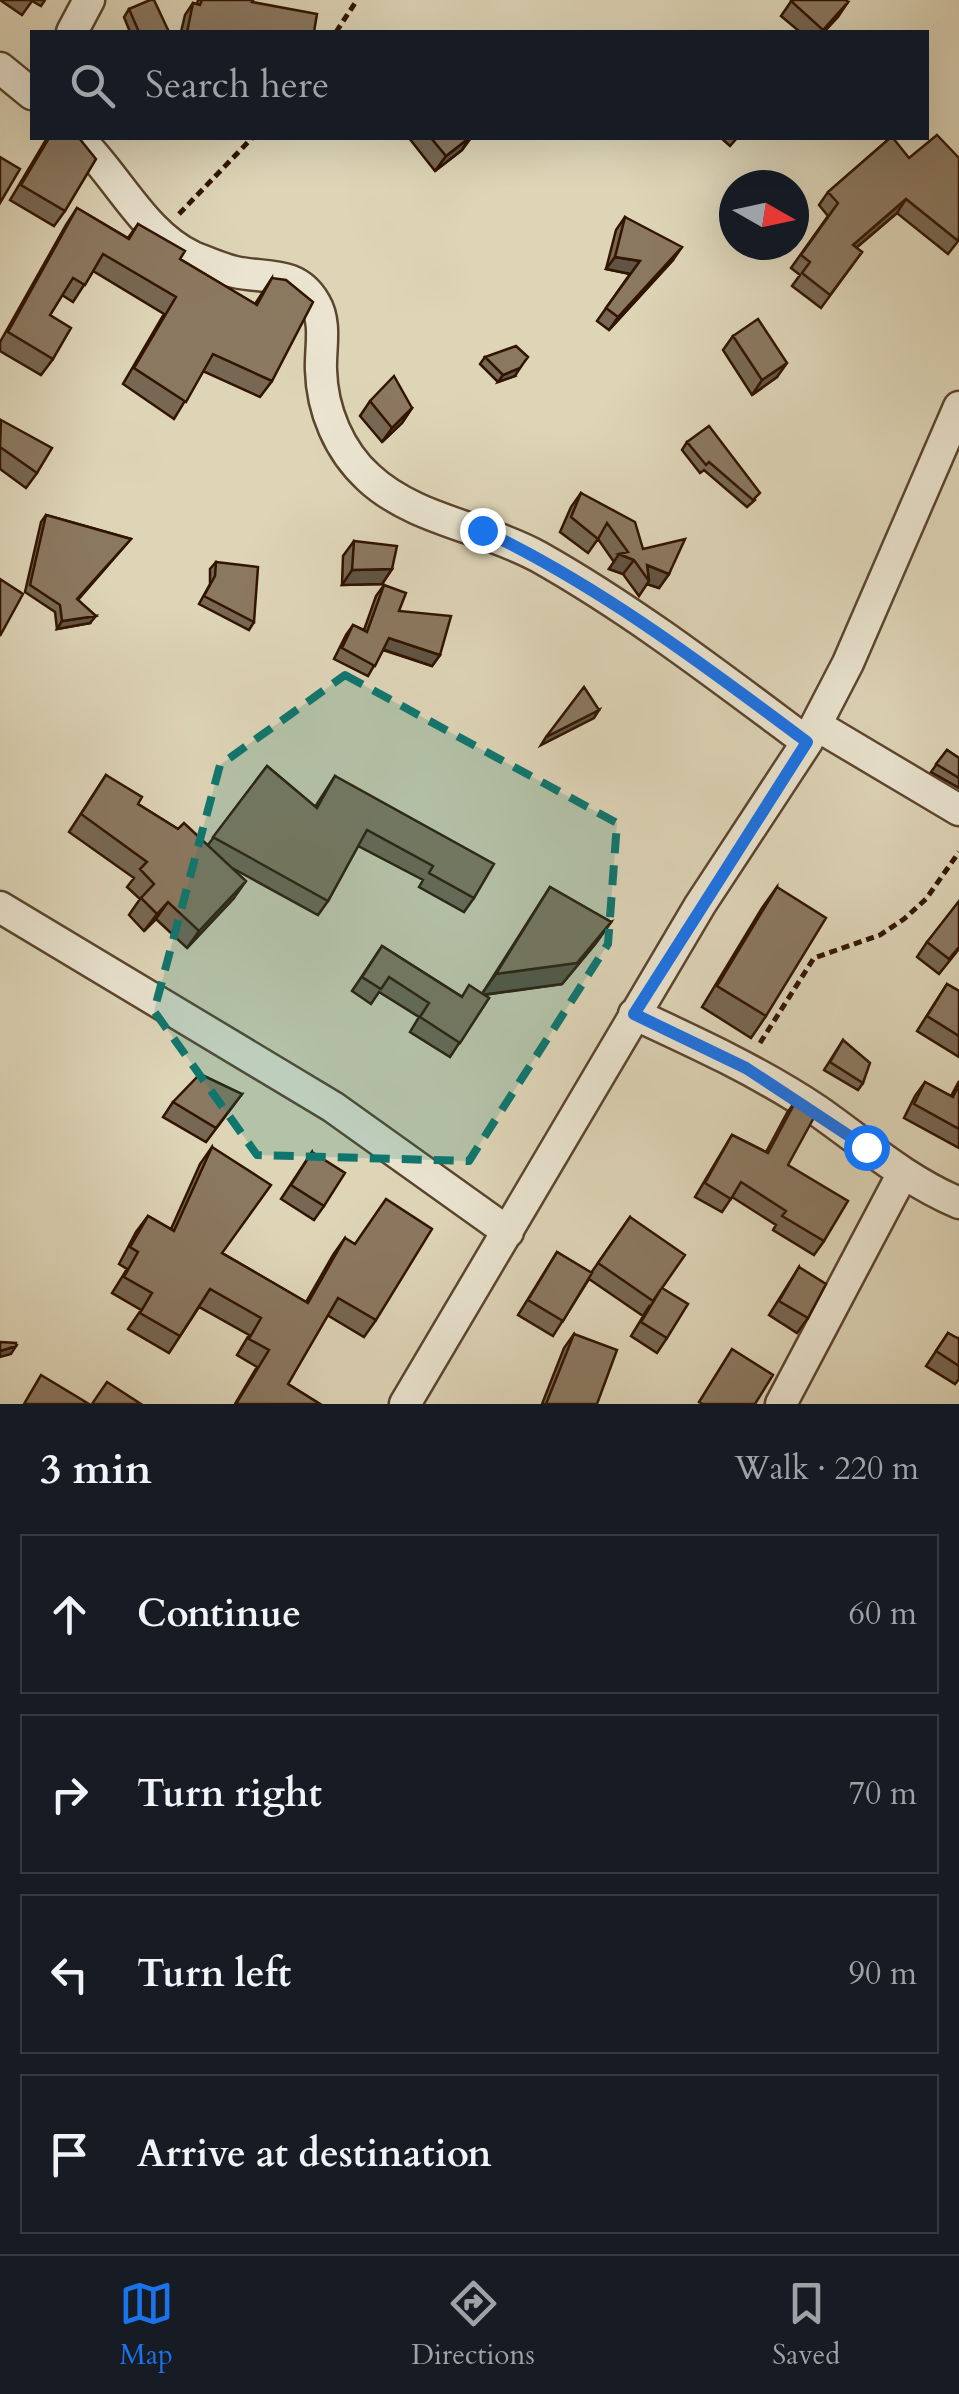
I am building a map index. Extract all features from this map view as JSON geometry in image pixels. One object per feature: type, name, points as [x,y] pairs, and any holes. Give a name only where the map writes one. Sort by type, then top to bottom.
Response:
[{"type":"street","points":[[73,30],[89,0]]},
{"type":"street","points":[[0,68],[30,92]]},
{"type":"street","points":[[80,140],[160,234],[188,255],[236,273],[285,277],[302,287],[317,305],[322,329],[321,373],[329,418],[345,451],[369,478],[404,504],[482,530],[540,557],[811,734],[959,810]]},
{"type":"street","points":[[405,1404],[634,1014],[811,734],[848,663],[959,407]]},
{"type":"street","points":[[0,908],[333,1107],[508,1232]]},
{"type":"street","points":[[634,1014],[746,1068],[817,1110],[902,1175],[959,1203]]},
{"type":"street","points":[[781,1404],[902,1175]]},
{"type":"path","points":[[337,30],[357,0]]},
{"type":"path","points":[[160,234],[250,140]]},
{"type":"path","points":[[746,1068],[814,958],[880,935],[904,919],[926,899],[959,852]]},
{"type":"highlighted area","points":[[345,675],[617,823],[608,944],[469,1161],[257,1155],[154,1011],[220,765]]},
{"type":"building","points":[[154,0],[168,30],[138,30],[129,9]]},
{"type":"building","points":[[202,0],[253,0],[317,14],[314,30],[187,30],[193,3],[200,5]]},
{"type":"building","points":[[792,0],[846,0],[848,2],[823,30]]},
{"type":"building","points":[[937,135],[959,158],[959,238],[906,199],[853,245],[862,252],[830,295],[802,273],[810,262],[809,244],[838,203],[828,192],[888,140],[895,140],[909,158]]},
{"type":"building","points":[[48,140],[81,140],[96,159],[65,211],[21,185]]},
{"type":"building","points":[[433,140],[466,140],[446,156]]},
{"type":"building","points":[[0,157],[20,169],[0,203]]},
{"type":"building","points":[[77,208],[129,239],[138,224],[185,251],[180,259],[257,305],[272,278],[286,280],[313,302],[272,381],[213,354],[186,402],[134,368],[176,297],[103,254],[85,285],[73,278],[50,315],[71,328],[53,359],[8,332]]},
{"type":"building","points":[[625,217],[682,247],[618,317],[606,308],[640,261],[615,257]]},
{"type":"building","points":[[758,319],[787,363],[762,380],[733,336]]},
{"type":"building","points":[[516,346],[528,357],[520,368],[503,375],[485,357]]},
{"type":"building","points":[[394,376],[412,408],[392,428],[370,401]]},
{"type":"building","points":[[1,420],[52,448],[37,473],[0,447]]},
{"type":"building","points":[[709,426],[760,493],[753,500],[709,462],[706,465],[687,442]]},
{"type":"building","points":[[581,493],[635,522],[643,549],[685,539],[669,574],[647,565],[649,581],[634,560],[619,554],[628,552],[607,523],[598,539],[571,517]]},
{"type":"building","points":[[46,515],[131,539],[77,599],[96,616],[62,621],[60,605],[30,585]]},
{"type":"building","points":[[354,541],[397,546],[392,569],[352,570]]},
{"type":"building","points":[[216,562],[258,567],[254,622],[204,596],[215,576]]},
{"type":"building","points":[[0,579],[23,594],[0,636]]},
{"type":"building","points":[[384,585],[406,593],[399,611],[451,616],[440,655],[389,638],[375,666],[342,648],[353,625],[367,632]]},
{"type":"building","points":[[584,687],[599,710],[546,737]]},
{"type":"building","points":[[947,750],[959,758],[959,778],[936,764]]},
{"type":"building","points":[[267,766],[317,808],[335,776],[494,864],[474,898],[429,873],[433,866],[367,830],[328,901],[213,837]]},
{"type":"building","points":[[106,775],[142,797],[138,804],[178,829],[184,823],[246,881],[199,931],[168,902],[157,914],[141,898],[154,884],[140,869],[147,862],[81,814]]},
{"type":"building","points":[[550,887],[611,922],[577,963],[496,974]]},
{"type":"building","points":[[777,887],[826,918],[766,1016],[717,986]]},
{"type":"building","points":[[959,901],[959,947],[949,959],[927,942]]},
{"type":"building","points":[[382,946],[462,997],[469,985],[489,998],[460,1043],[420,1017],[429,1003],[389,977],[381,989],[362,977]]},
{"type":"building","points":[[947,984],[959,991],[959,1036],[927,1016]]},
{"type":"building","points":[[843,1040],[870,1063],[863,1083],[830,1062]]},
{"type":"building","points":[[200,1074],[242,1094],[216,1128],[173,1102]]},
{"type":"building","points":[[925,1082],[953,1097],[959,1085],[959,1129],[914,1104]]},
{"type":"building","points":[[797,1099],[817,1112],[788,1165],[848,1201],[824,1241],[782,1216],[786,1211],[741,1182],[731,1199],[705,1183],[732,1135],[768,1153]]},
{"type":"building","points":[[212,1147],[271,1185],[222,1253],[308,1303],[345,1238],[355,1244],[386,1199],[432,1229],[376,1320],[338,1298],[288,1384],[320,1404],[236,1404],[269,1350],[249,1339],[261,1318],[210,1289],[180,1336],[140,1313],[152,1293],[124,1277],[138,1252],[130,1247],[148,1216],[174,1231]]},
{"type":"building","points":[[312,1152],[345,1173],[324,1206],[291,1185]]},
{"type":"building","points":[[630,1217],[685,1255],[662,1288],[688,1304],[667,1338],[641,1322],[661,1289],[653,1301],[598,1263]]},
{"type":"building","points":[[557,1252],[592,1273],[563,1321],[528,1300]]},
{"type":"building","points":[[799,1267],[826,1284],[808,1318],[779,1301]]},
{"type":"building","points":[[948,1333],[959,1339],[959,1366],[936,1351]]},
{"type":"building","points":[[574,1334],[617,1350],[597,1404],[546,1404]]},
{"type":"building","points":[[0,1342],[16,1343],[16,1346],[0,1351]]},
{"type":"building","points":[[732,1349],[773,1375],[755,1404],[699,1402]]},
{"type":"building","points":[[41,1375],[89,1404],[24,1404]]},
{"type":"building","points":[[107,1382],[141,1404],[92,1404]]},
{"type":"route","points":[[482,530],[540,557],[712,672],[807,742],[634,1014],[746,1068],[817,1110],[866,1147]]}]
